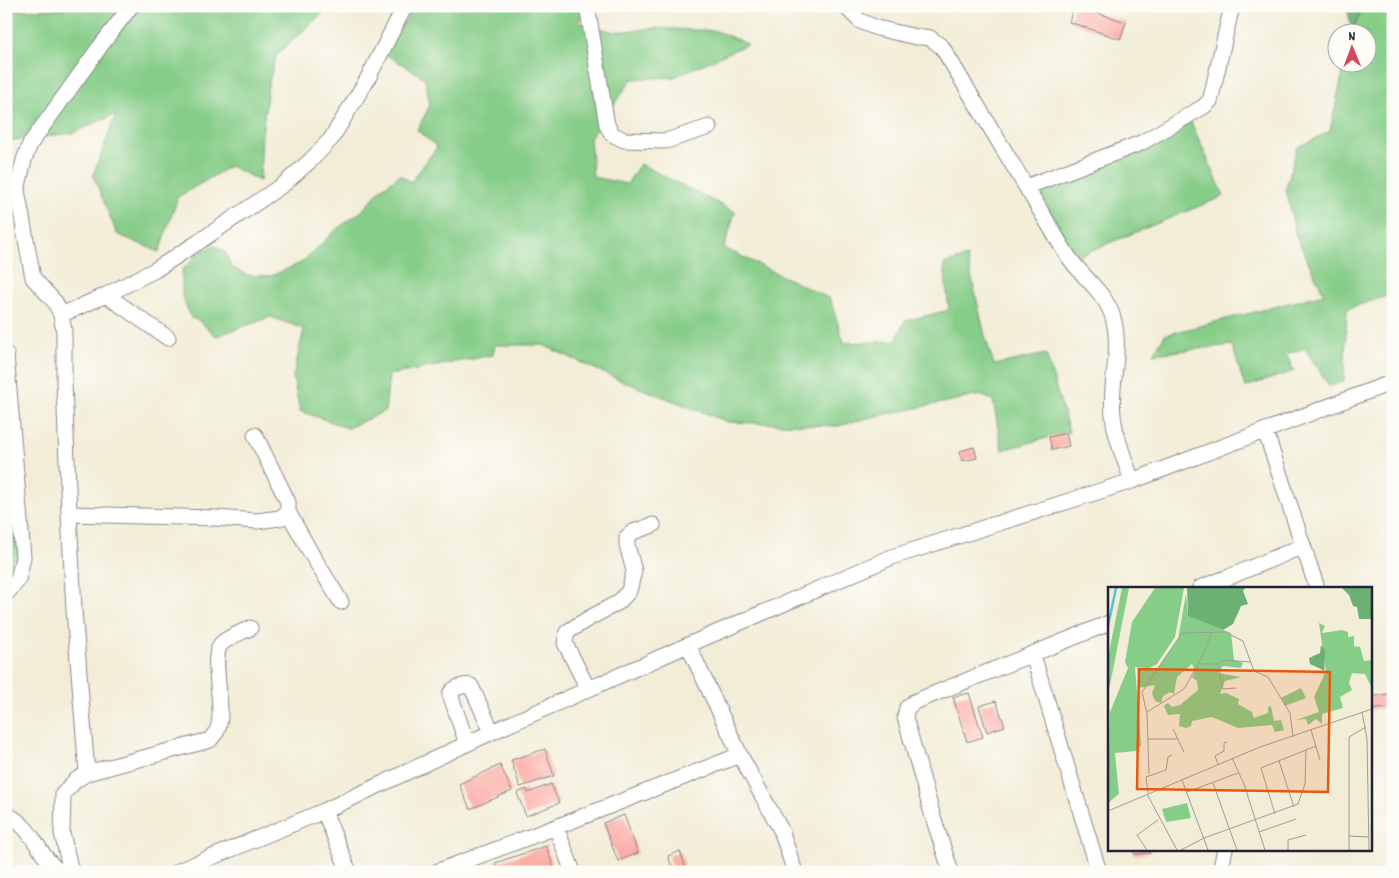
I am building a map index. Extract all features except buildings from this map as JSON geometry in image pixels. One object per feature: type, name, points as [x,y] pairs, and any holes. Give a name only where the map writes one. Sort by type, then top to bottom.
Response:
[{"type":"street","points":[[87,773],[74,610],[69,514],[64,331],[61,315],[55,302],[33,278],[17,190],[22,165],[30,144],[99,48],[132,6]]},
{"type":"street","points":[[61,315],[155,270],[284,184],[311,160],[331,139],[367,80],[405,6]]},
{"type":"street","points":[[587,6],[607,124],[612,134],[624,140],[666,141],[709,127]]},
{"type":"street","points":[[845,6],[860,21],[877,28],[916,37],[930,38],[942,47],[1061,245],[1073,263],[1108,304],[1116,332],[1117,347],[1113,414],[1132,481]]},
{"type":"street","points":[[1026,187],[1141,143],[1210,101],[1232,6]]},
{"type":"street","points":[[106,295],[168,338]]},
{"type":"street","points":[[6,354],[23,557],[18,580],[6,594]]},
{"type":"street","points":[[176,872],[324,811],[492,732],[892,557],[1132,481],[1393,382]]},
{"type":"street","points":[[1265,430],[1317,587]]},
{"type":"street","points":[[255,435],[288,502],[288,512],[341,602]]},
{"type":"street","points":[[69,514],[256,521],[280,518],[288,512]]},
{"type":"street","points":[[588,690],[565,643],[567,632],[619,602],[629,591],[634,571],[627,546],[627,537],[633,532],[652,525]]},
{"type":"street","points":[[1206,587],[1230,583],[1303,546]]},
{"type":"street","points":[[951,872],[933,817],[905,717],[907,708],[914,702],[1108,623]]},
{"type":"street","points":[[71,872],[62,834],[63,794],[74,781],[87,773],[210,740],[218,730],[220,712],[217,656],[221,644],[250,628]]},
{"type":"street","points":[[688,645],[740,755],[781,830],[795,872]]},
{"type":"street","points":[[1032,655],[1100,872]]},
{"type":"street","points":[[467,744],[450,694],[452,690],[466,685],[471,686],[492,732]]},
{"type":"street","points":[[461,726],[485,715]]},
{"type":"street","points":[[436,872],[740,755]]},
{"type":"street","points":[[324,811],[349,872]]},
{"type":"street","points":[[6,814],[16,819],[30,832],[48,862],[60,872]]},
{"type":"street","points":[[556,827],[573,872]]},
{"type":"street","points":[[1220,872],[1225,850]]},
{"type":"green space","points":[[119,6],[330,6],[276,56],[268,85],[262,134],[260,181],[230,166],[178,197],[159,252],[117,234],[93,175],[116,114],[73,133],[6,141],[6,11]]},
{"type":"green space","points":[[408,6],[587,6],[578,22],[614,32],[655,28],[716,31],[748,44],[674,77],[632,79],[590,138],[593,177],[627,184],[640,164],[735,212],[724,248],[830,299],[844,343],[895,341],[905,321],[949,310],[944,264],[967,257],[985,336],[994,365],[1046,354],[1069,432],[1002,450],[993,400],[980,395],[838,426],[728,422],[617,379],[543,345],[495,345],[493,355],[389,375],[385,411],[348,428],[300,411],[293,377],[304,329],[271,317],[216,336],[198,320],[191,318],[182,296],[182,270],[199,253],[214,245],[225,251],[231,267],[247,275],[271,276],[301,263],[337,229],[362,211],[381,189],[400,175],[411,182],[437,147],[417,130],[430,105],[425,78],[385,54],[411,11]]},
{"type":"green space","points":[[1347,6],[1363,6],[1356,22],[1350,22]]},
{"type":"green space","points":[[1363,6],[1393,6],[1393,294],[1347,309],[1344,381],[1329,386],[1305,348],[1286,354],[1294,371],[1245,387],[1232,345],[1153,354],[1165,335],[1324,294],[1296,236],[1286,188],[1297,148],[1330,131],[1343,72],[1376,72],[1376,22],[1356,22]]},
{"type":"green space","points":[[1191,122],[1224,196],[1075,257],[1041,194]]},
{"type":"green space","points":[[6,407],[21,559],[6,588]]}]
